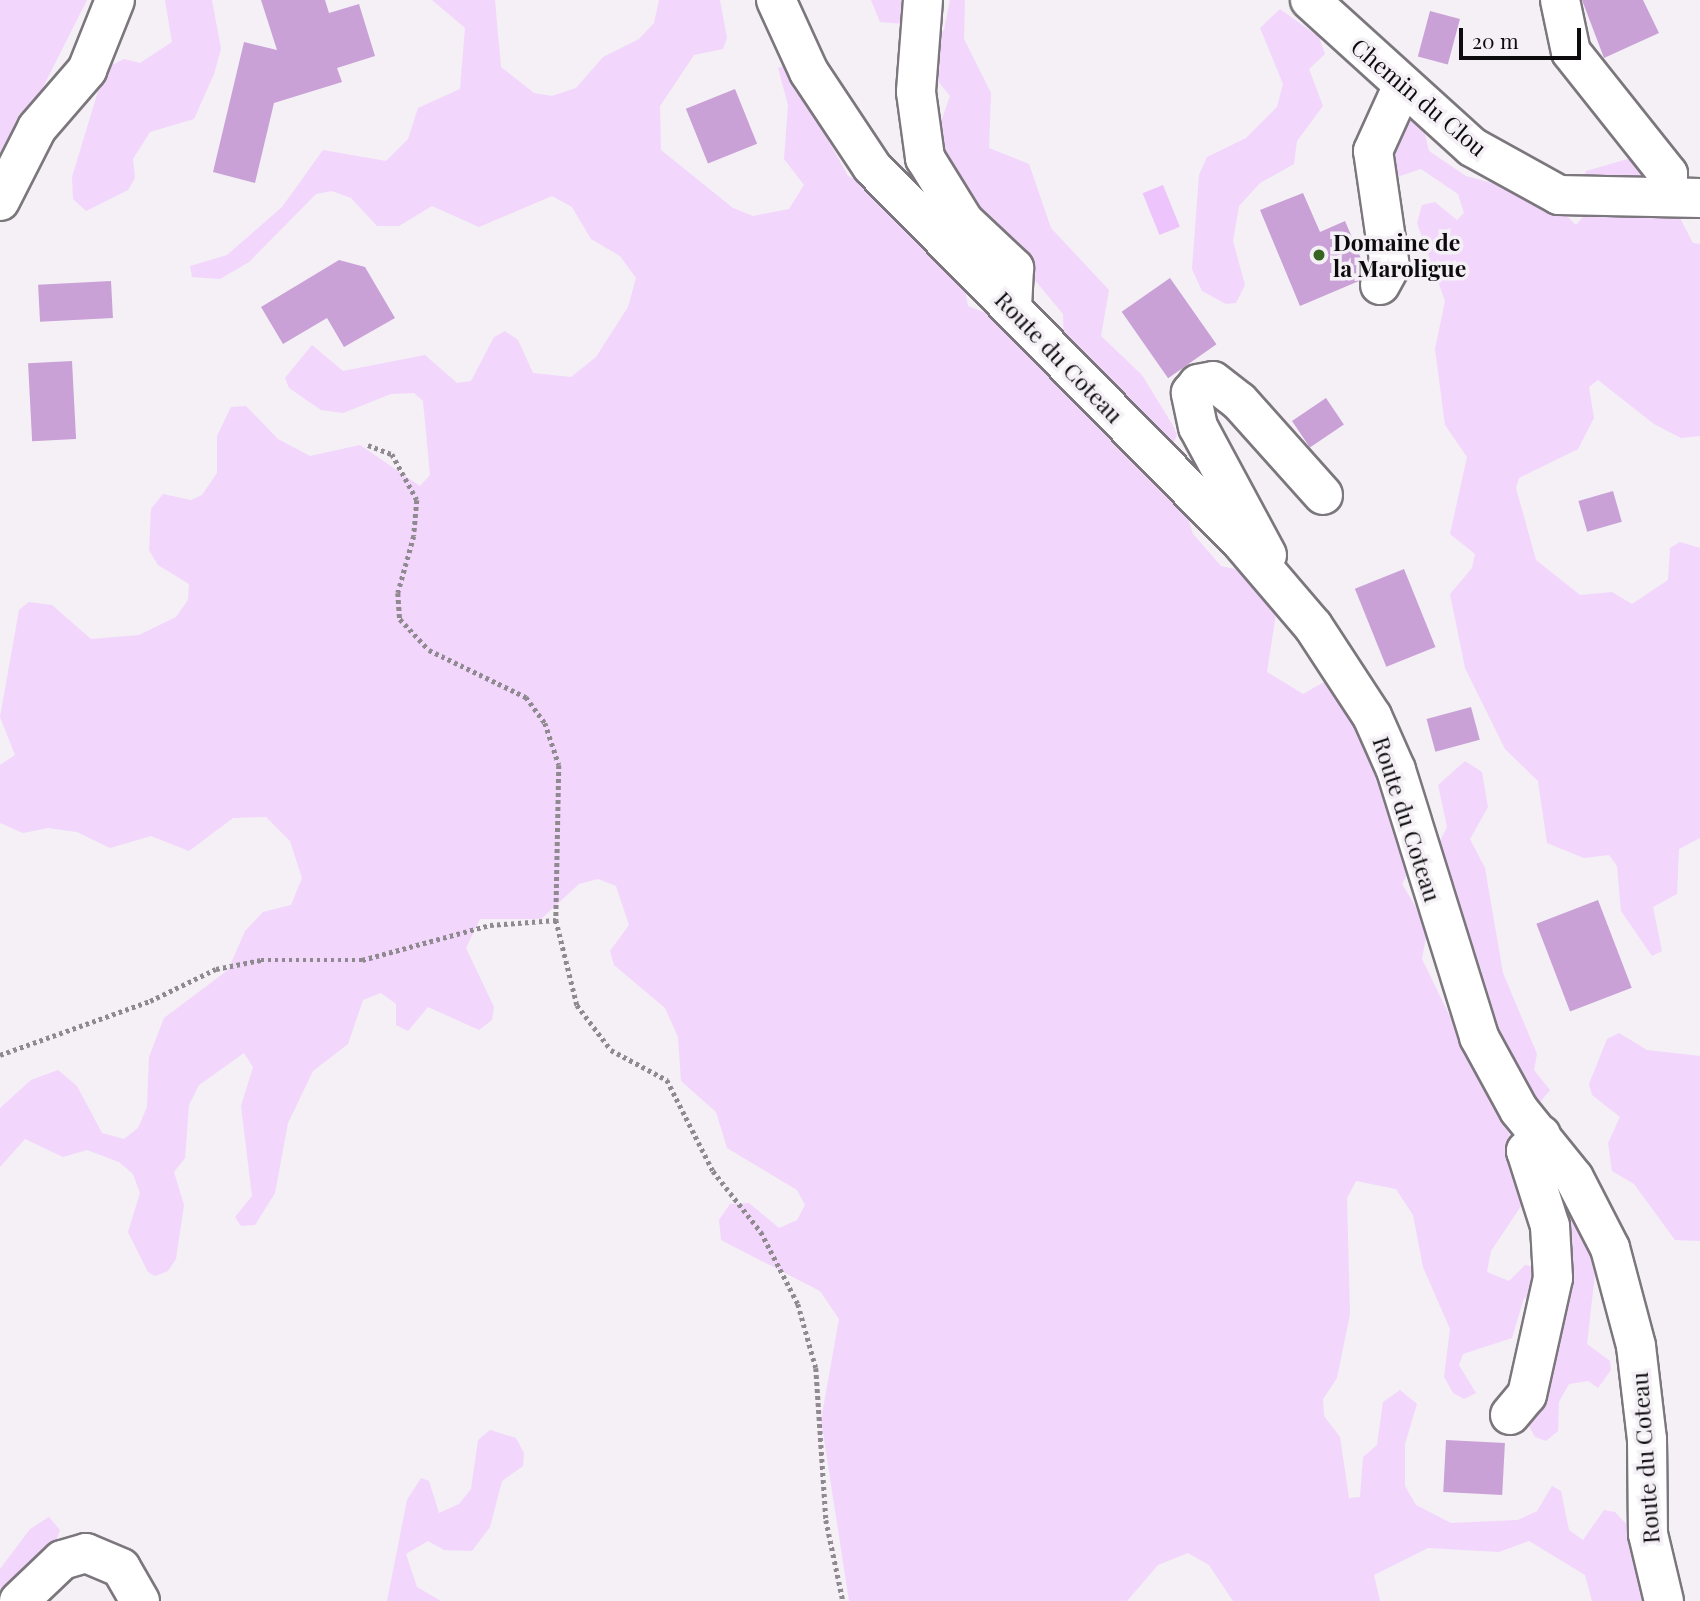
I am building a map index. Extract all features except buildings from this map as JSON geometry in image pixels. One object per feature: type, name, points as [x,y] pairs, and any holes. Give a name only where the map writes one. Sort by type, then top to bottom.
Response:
[{"type":"street","points":[[0,201],[37,128],[87,70],[115,0]]},
{"type":"street","name":"Route du Coteau","points":[[776,0],[809,72],[873,167],[1265,568],[1313,626],[1373,716],[1396,770],[1479,1037],[1519,1110],[1541,1135],[1592,1211],[1624,1294],[1647,1439],[1648,1534],[1664,1601]]},
{"type":"street","points":[[923,0],[916,92],[925,158],[964,221],[1014,268],[1012,308]]},
{"type":"street","name":"Chemin du Clou","points":[[1310,0],[1402,88],[1472,147],[1559,195],[1684,198]]},
{"type":"street","points":[[1560,0],[1572,52],[1684,198]]},
{"type":"street","points":[[1380,285],[1390,267],[1373,151],[1402,88]]},
{"type":"street","points":[[1265,568],[1270,563],[1262,538],[1198,427],[1191,393],[1198,384],[1213,381],[1239,401],[1323,495]]},
{"type":"street","points":[[1510,1415],[1530,1387],[1553,1278],[1550,1226],[1526,1151],[1541,1135]]},
{"type":"street","points":[[19,1601],[62,1560],[86,1553],[121,1568],[141,1601]]},
{"type":"path","points":[[368,444],[392,454],[416,500],[414,536],[398,593],[400,619],[429,650],[526,697],[545,723],[559,765],[556,920],[577,1005],[611,1051],[667,1080],[713,1171],[761,1232],[798,1304],[816,1368],[827,1520],[843,1601]]},
{"type":"path","points":[[0,1055],[150,1001],[216,969],[261,960],[362,960],[490,925],[556,920]]},
{"type":"shaded area","points":[[0,0],[87,0],[37,99],[19,114],[0,172]]},
{"type":"shaded area","points":[[165,0],[212,0],[221,49],[214,74],[194,119],[150,132],[133,159],[135,178],[128,190],[86,211],[73,199],[72,177],[102,78],[108,67],[124,59],[140,63],[172,42]]},
{"type":"shaded area","points":[[432,0],[495,0],[501,67],[534,93],[552,96],[576,88],[603,57],[639,39],[654,23],[659,0],[720,0],[727,38],[723,49],[694,55],[660,106],[661,150],[733,208],[753,216],[789,209],[804,185],[784,159],[788,105],[778,68],[787,65],[848,176],[879,191],[963,279],[968,306],[1064,343],[1063,314],[974,207],[936,136],[950,96],[933,75],[932,43],[944,30],[950,0],[965,0],[964,39],[991,93],[989,148],[1029,164],[1051,228],[1109,290],[1101,336],[1142,375],[1172,424],[1177,435],[1168,456],[1193,534],[1221,566],[1258,574],[1277,607],[1267,672],[1303,694],[1331,678],[1349,720],[1369,736],[1368,754],[1386,777],[1408,873],[1402,884],[1428,927],[1422,959],[1456,1029],[1480,1024],[1482,971],[1462,933],[1437,847],[1447,827],[1438,785],[1465,761],[1482,772],[1488,807],[1470,839],[1485,868],[1503,973],[1537,1054],[1534,1070],[1550,1090],[1536,1107],[1495,1097],[1520,1162],[1523,1203],[1491,1251],[1487,1272],[1509,1281],[1525,1265],[1552,1270],[1566,1218],[1577,1215],[1591,1235],[1595,1274],[1587,1344],[1610,1361],[1611,1370],[1598,1388],[1588,1381],[1569,1384],[1559,1402],[1558,1431],[1546,1441],[1535,1437],[1527,1423],[1540,1301],[1524,1298],[1512,1338],[1463,1354],[1459,1365],[1476,1393],[1464,1399],[1453,1393],[1444,1377],[1450,1329],[1423,1267],[1413,1215],[1396,1189],[1356,1181],[1347,1198],[1350,1314],[1337,1378],[1323,1399],[1324,1416],[1340,1437],[1349,1498],[1360,1497],[1363,1457],[1377,1445],[1383,1402],[1400,1390],[1417,1404],[1405,1444],[1405,1486],[1416,1505],[1451,1523],[1518,1520],[1537,1511],[1552,1486],[1561,1491],[1569,1530],[1583,1540],[1604,1510],[1615,1512],[1633,1531],[1648,1601],[1592,1601],[1585,1575],[1529,1541],[1499,1552],[1428,1548],[1374,1575],[1380,1601],[1233,1601],[1209,1565],[1188,1553],[1158,1565],[1127,1601],[849,1601],[821,1420],[839,1319],[820,1291],[721,1240],[719,1220],[730,1204],[749,1203],[779,1228],[797,1220],[805,1205],[797,1190],[727,1148],[716,1112],[681,1081],[678,1037],[665,1008],[614,965],[610,951],[629,925],[616,886],[598,879],[579,884],[541,919],[480,919],[466,948],[494,1007],[492,1020],[479,1030],[428,1007],[408,1031],[396,1025],[396,1004],[381,993],[363,1000],[348,1044],[313,1071],[288,1123],[275,1193],[255,1225],[241,1226],[235,1217],[252,1196],[241,1106],[253,1067],[244,1053],[199,1085],[189,1105],[185,1158],[174,1172],[184,1205],[176,1259],[168,1271],[155,1276],[148,1272],[128,1232],[140,1193],[133,1174],[119,1162],[87,1150],[63,1157],[25,1139],[0,1167],[0,1108],[31,1080],[58,1070],[77,1086],[102,1133],[124,1139],[138,1128],[147,1107],[149,1057],[164,1018],[228,970],[245,931],[263,912],[291,905],[302,878],[290,841],[266,817],[233,818],[189,851],[151,836],[110,848],[77,832],[48,828],[23,833],[0,823],[0,765],[15,755],[0,717],[19,610],[29,602],[52,605],[91,639],[139,635],[176,617],[188,600],[189,584],[158,565],[149,550],[151,509],[163,494],[191,500],[202,495],[217,473],[217,436],[231,407],[246,406],[278,439],[310,456],[360,445],[420,486],[430,475],[423,401],[414,393],[391,394],[343,413],[321,410],[289,388],[285,378],[312,345],[343,371],[425,355],[457,383],[471,381],[494,337],[505,331],[518,340],[533,373],[571,377],[596,357],[628,307],[636,278],[620,256],[591,239],[572,207],[552,196],[479,227],[432,206],[399,226],[377,226],[351,198],[332,191],[316,194],[249,262],[220,279],[192,277],[190,266],[227,255],[282,207],[323,150],[386,161],[408,139],[418,108],[460,89],[465,28]]},
{"type":"shaded area","points":[[871,0],[910,0],[904,24],[880,22]]},
{"type":"shaded area","points":[[1280,9],[1319,37],[1325,54],[1309,69],[1323,106],[1297,141],[1294,164],[1260,183],[1239,206],[1233,241],[1245,285],[1236,303],[1226,304],[1202,291],[1192,269],[1199,175],[1207,157],[1246,138],[1277,107],[1283,84],[1260,28]]},
{"type":"shaded area","points":[[1408,113],[1423,125],[1429,151],[1466,176],[1548,198],[1576,225],[1588,211],[1580,187],[1586,171],[1631,158],[1642,162],[1646,180],[1618,206],[1638,218],[1680,218],[1693,243],[1700,244],[1700,436],[1681,438],[1654,424],[1598,380],[1589,387],[1594,418],[1578,449],[1519,478],[1516,488],[1536,560],[1580,595],[1612,592],[1632,604],[1668,580],[1670,548],[1680,542],[1700,548],[1700,838],[1679,849],[1677,894],[1653,907],[1662,951],[1652,956],[1621,911],[1617,866],[1609,855],[1584,858],[1547,843],[1538,781],[1505,749],[1465,668],[1450,594],[1472,568],[1475,554],[1450,534],[1467,457],[1445,425],[1435,349],[1445,301],[1417,223],[1422,205],[1435,202],[1457,220],[1464,213],[1458,194],[1421,169],[1394,178],[1382,140]]},
{"type":"shaded area","points":[[1163,185],[1180,227],[1159,235],[1143,193]]},
{"type":"shaded area","points":[[1619,1033],[1647,1050],[1700,1056],[1700,1241],[1675,1240],[1634,1184],[1612,1171],[1608,1143],[1620,1117],[1592,1095],[1589,1084],[1607,1039]]},
{"type":"shaded area","points":[[490,1430],[516,1438],[524,1453],[523,1466],[502,1481],[490,1527],[472,1551],[444,1550],[428,1541],[406,1554],[417,1587],[441,1601],[387,1601],[407,1500],[421,1478],[429,1481],[439,1513],[459,1504],[471,1489],[478,1440]]},
{"type":"shaded area","points":[[49,1517],[60,1530],[48,1563],[10,1601],[0,1601],[0,1569],[30,1529]]},
{"type":"place","name":"Domaine de la Maroligue","points":[[1319,255]]}]
